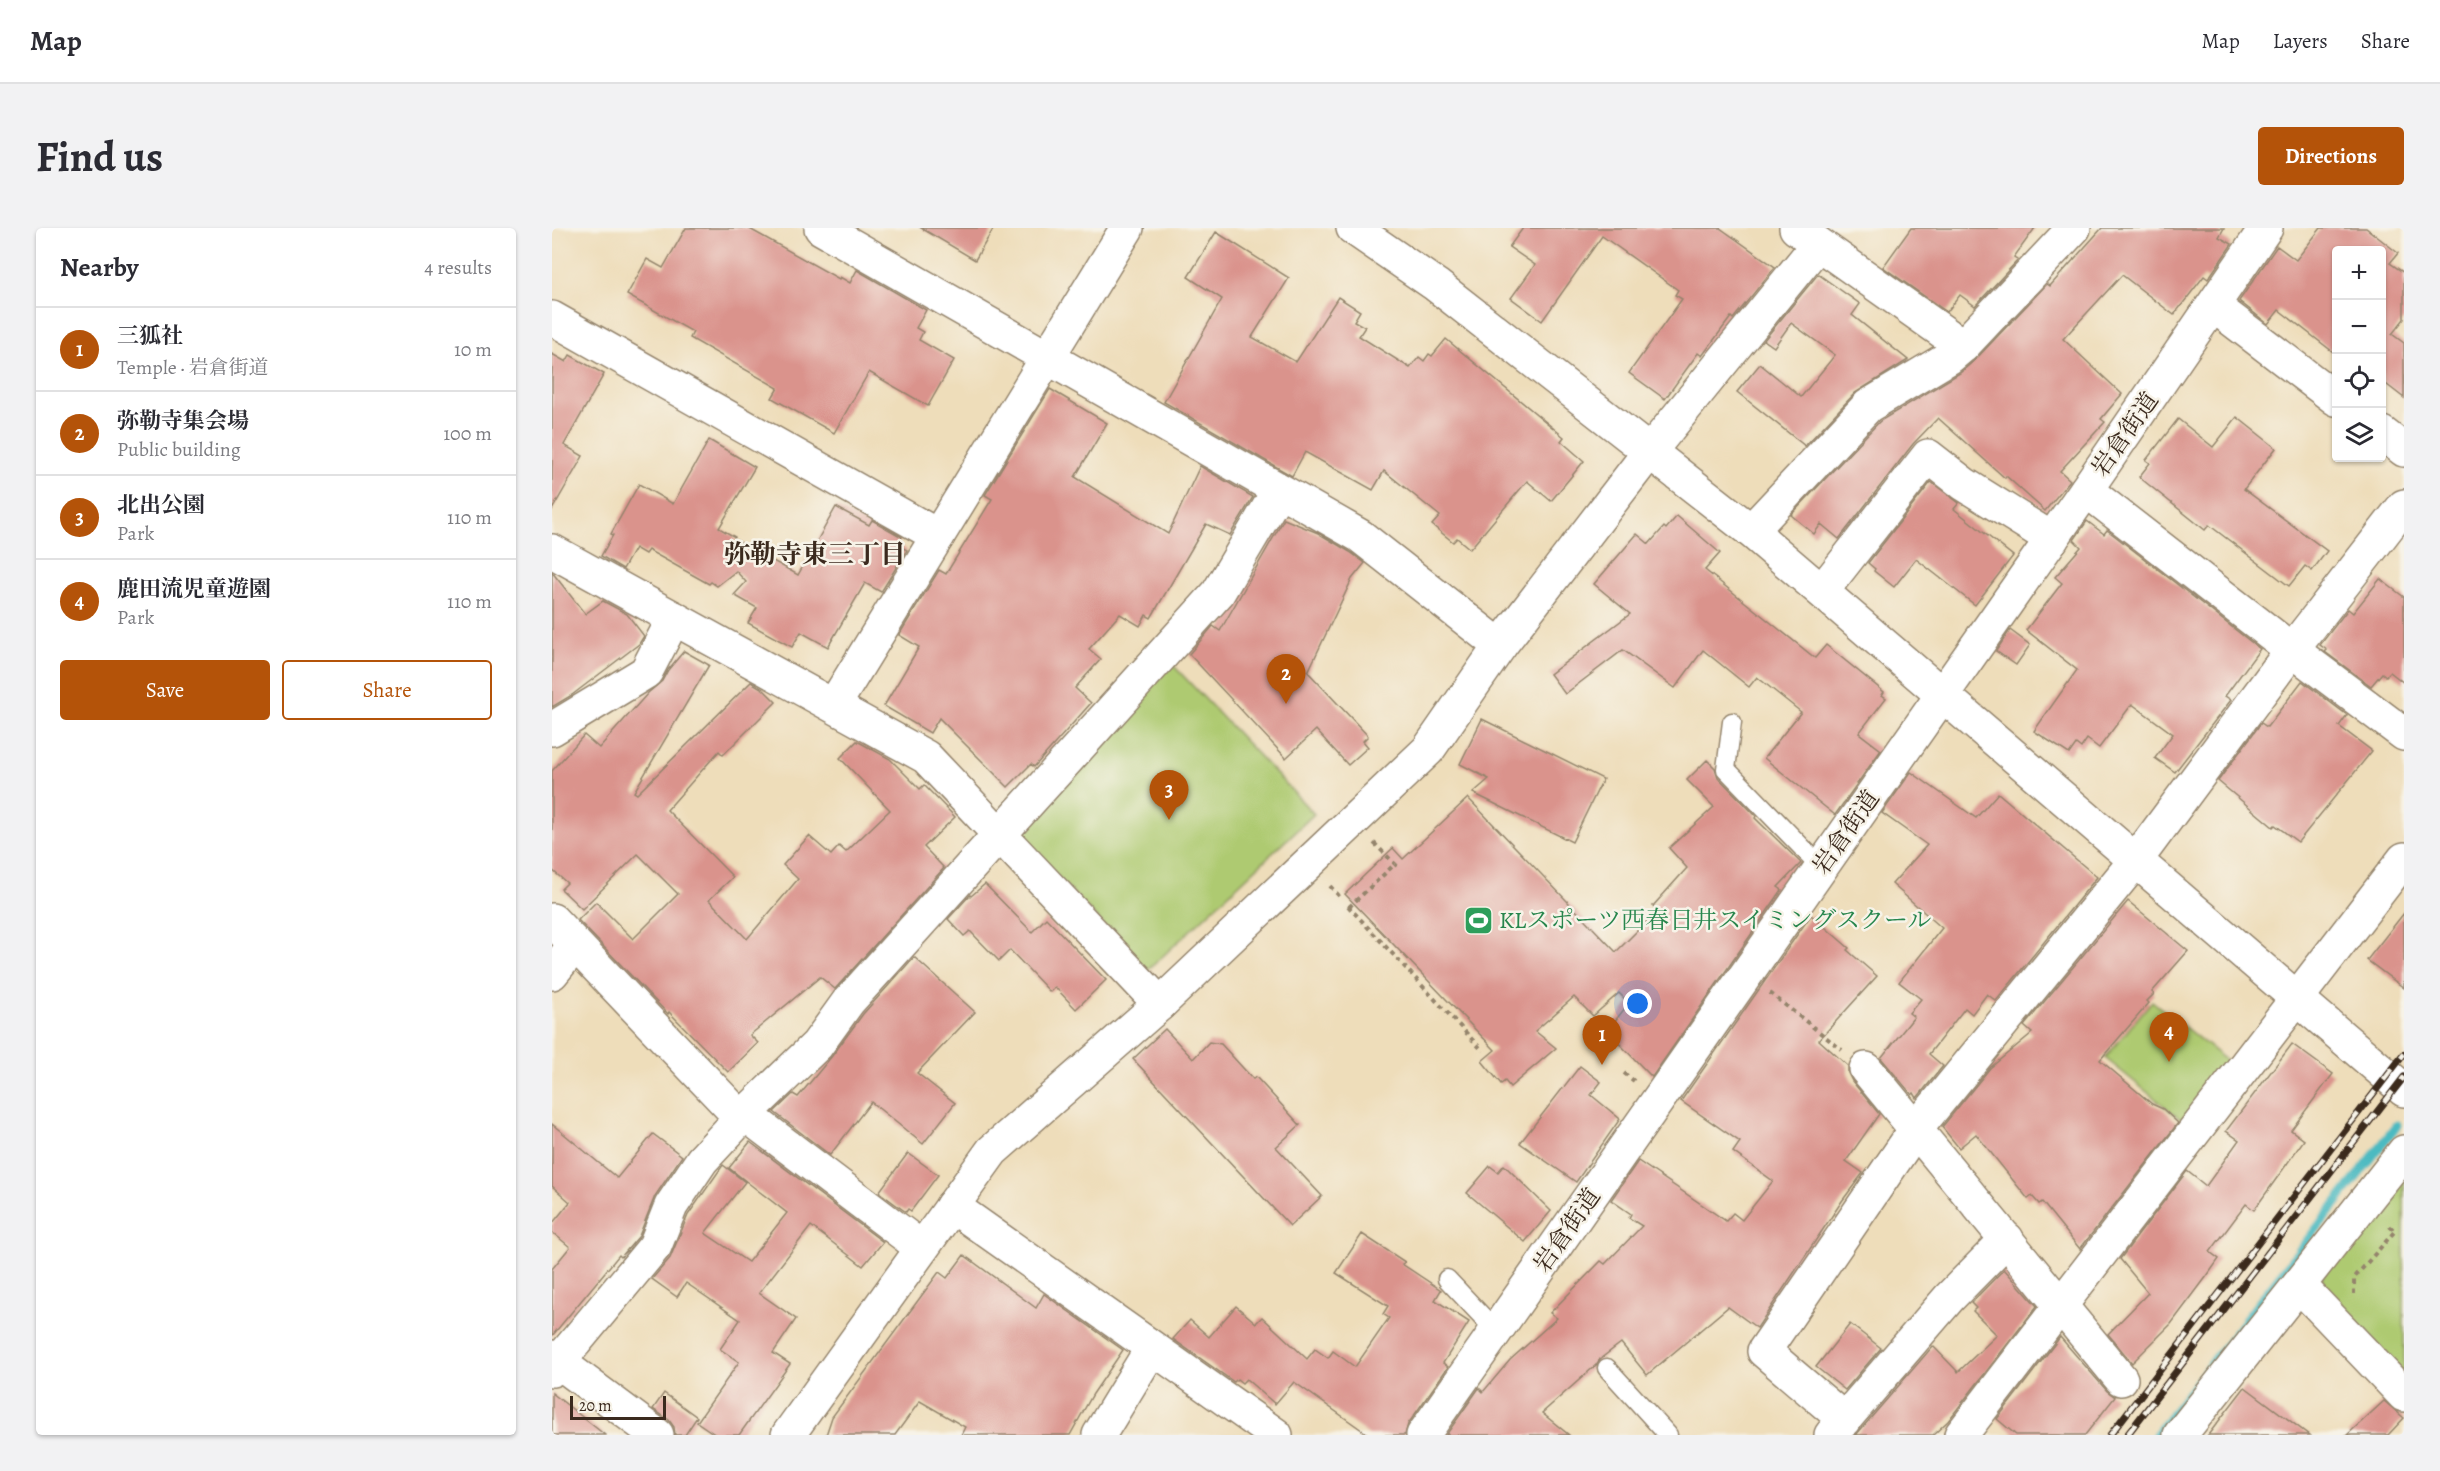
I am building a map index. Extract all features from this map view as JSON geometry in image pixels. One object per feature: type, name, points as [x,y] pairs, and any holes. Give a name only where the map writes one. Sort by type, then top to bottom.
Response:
[{"type":"street","points":[[821,228],[1360,536],[1500,646]]},
{"type":"street","points":[[834,705],[1127,228]]},
{"type":"street","points":[[1353,228],[1417,271],[1751,531],[2404,1090]]},
{"type":"street","points":[[1751,531],[1868,406],[1950,357],[1963,346],[2074,228]]},
{"type":"street","name":"岩倉街道","points":[[1423,1435],[2052,539],[2266,228]]},
{"type":"street","points":[[788,1435],[992,1151],[1160,1004],[1428,750],[1500,646],[1650,451],[1807,236],[1963,346]]},
{"type":"street","points":[[2214,306],[2332,395]]},
{"type":"street","points":[[552,318],[938,536]]},
{"type":"street","points":[[2386,436],[2404,450]]},
{"type":"street","points":[[1822,591],[1928,456],[1964,484],[2052,539]]},
{"type":"street","points":[[657,1435],[555,1363],[655,1246],[671,1206],[702,1160],[743,1116],[817,1045],[848,1002],[1218,593],[1279,490]]},
{"type":"street","points":[[2086,490],[2404,734]]},
{"type":"street","points":[[2007,1239],[1948,1298],[1838,1428],[1764,1351],[1916,1129],[2136,860],[2292,650],[2404,506]]},
{"type":"street","points":[[552,551],[926,757],[1160,1004]]},
{"type":"street","points":[[552,729],[646,672],[674,618]]},
{"type":"street","points":[[1961,1435],[2404,859]]},
{"type":"street","points":[[552,920],[743,1116],[922,1248]]},
{"type":"street","points":[[552,973],[575,945]]},
{"type":"street","points":[[1866,1069],[2121,1379]]},
{"type":"street","points":[[2180,1435],[2404,1152]]},
{"type":"street","points":[[952,1206],[1276,1435]]},
{"type":"street","points":[[2299,1285],[2404,1395]]},
{"type":"street","points":[[1099,1435],[1152,1348]]},
{"type":"lane","points":[[1732,722],[1726,769],[1821,867]]},
{"type":"lane","points":[[1447,1279],[1496,1331]]},
{"type":"lane","points":[[1607,1368],[1668,1435]]},
{"type":"path","points":[[1385,855],[1396,865],[1349,906],[1483,1051]]},
{"type":"path","points":[[1746,974],[1866,1069]]},
{"type":"path","points":[[2354,1301],[2354,1278],[2395,1231],[2384,1222],[2391,1214]]},
{"type":"green space","points":[[1172,664],[1314,814],[1147,971],[1025,843],[1024,826]]},
{"type":"green space","points":[[2152,1001],[2233,1066],[2189,1126],[2105,1058]]},
{"type":"green space","points":[[2404,1170],[2404,1374],[2323,1288],[2322,1276]]},
{"type":"building","points":[[686,228],[748,228],[839,279],[840,277],[850,283],[857,270],[926,310],[916,328],[923,332],[919,340],[954,360],[928,406],[869,372],[834,433],[772,398],[778,388],[690,338],[693,332],[627,295],[647,259],[663,268]]},
{"type":"building","points":[[921,228],[994,228],[975,260]]},
{"type":"building","points":[[1523,228],[1720,228],[1775,267],[1733,319],[1731,317],[1702,356],[1698,353],[1665,399],[1629,373],[1682,299],[1675,295],[1678,290],[1602,236],[1542,321],[1511,298],[1535,265],[1509,247]]},
{"type":"building","points":[[1911,228],[2035,228],[2014,257],[2018,260],[1975,306],[1960,295],[1947,312],[1883,267]]},
{"type":"building","points":[[2102,228],[2224,228],[2219,237],[2232,244],[2208,279],[2204,276],[2174,315],[2122,275],[2063,339],[2122,394],[2101,419],[2105,422],[2060,471],[2070,480],[2045,511],[1938,418],[1913,444],[1839,539],[1821,524],[1814,534],[1791,515],[1880,421],[1960,373],[1975,360],[2047,284],[2050,286]]},
{"type":"building","points":[[2321,228],[2366,228],[2398,253],[2390,263],[2404,273],[2404,319],[2392,334],[2404,343],[2404,398],[2386,384],[2386,246],[2332,246],[2332,351],[2279,310],[2268,324],[2239,301],[2277,246],[2296,260]]},
{"type":"building","points":[[1216,232],[1289,278],[1252,337],[1296,362],[1338,297],[1360,311],[1354,321],[1365,327],[1359,336],[1410,368],[1419,357],[1424,361],[1429,354],[1432,356],[1446,339],[1564,437],[1561,441],[1584,461],[1551,501],[1527,481],[1470,549],[1457,538],[1453,542],[1432,525],[1440,516],[1384,471],[1373,490],[1305,452],[1292,476],[1164,402],[1222,299],[1188,277]]},
{"type":"building","points":[[1818,274],[1860,304],[1852,315],[1908,360],[1855,393],[1805,446],[1737,392],[1760,364],[1801,397],[1835,355],[1791,323],[1774,347],[1764,340]]},
{"type":"building","points":[[552,354],[566,362],[570,355],[604,374],[564,445],[583,456],[552,510]]},
{"type":"building","points":[[1050,389],[1107,423],[1075,477],[1168,534],[1200,466],[1253,497],[1230,535],[1206,524],[1151,618],[1146,615],[1140,626],[1120,614],[1089,649],[1101,659],[1075,688],[1091,703],[1034,767],[1031,764],[1008,787],[939,718],[930,733],[884,706],[919,647],[899,635],[939,570],[946,574],[992,499],[985,495]]},
{"type":"building","points":[[2237,417],[2276,448],[2244,489],[2327,551],[2312,571],[2305,566],[2289,586],[2209,525],[2205,530],[2139,477],[2150,463],[2146,460],[2178,419],[2213,447]]},
{"type":"building","points":[[709,440],[755,467],[719,528],[798,575],[836,507],[869,525],[872,520],[902,537],[897,545],[907,550],[881,592],[865,583],[828,647],[801,632],[792,647],[748,623],[757,608],[734,595],[746,582],[736,571],[717,586],[711,582],[709,584],[648,550],[645,554],[635,548],[623,569],[601,556],[639,484],[673,504]]},
{"type":"building","points":[[1931,482],[1959,503],[1954,509],[2013,556],[1975,605],[1916,559],[1894,587],[1874,571],[1875,569],[1868,563]]},
{"type":"building","points":[[1677,516],[1720,553],[1705,570],[1815,658],[1826,645],[1884,692],[1882,695],[1886,698],[1859,733],[1881,750],[1835,815],[1764,758],[1801,712],[1757,677],[1749,687],[1703,650],[1675,688],[1623,650],[1565,694],[1550,674],[1630,614],[1594,584],[1637,534],[1649,544]]},
{"type":"building","points":[[1284,519],[1318,533],[1365,563],[1352,579],[1308,672],[1368,736],[1363,741],[1368,747],[1348,765],[1316,730],[1286,758],[1189,654],[1213,626],[1220,631]]},
{"type":"building","points":[[2087,521],[2104,534],[2107,530],[2260,649],[2225,696],[2231,700],[2175,772],[2155,758],[2173,734],[2132,704],[2099,748],[2087,739],[2081,748],[2076,744],[2069,754],[2034,731],[2077,670],[2026,630],[2062,583],[2055,577],[2081,547],[2074,540]]},
{"type":"building","points":[[552,572],[585,614],[603,601],[627,614],[644,636],[639,644],[572,695],[552,707]]},
{"type":"building","points":[[2380,579],[2404,597],[2404,683],[2390,672],[2386,676],[2382,673],[2371,686],[2325,652],[2327,650],[2320,645],[2348,609],[2353,613]]},
{"type":"building","points":[[2010,630],[2030,645],[2016,665],[1996,651]]},
{"type":"building","points":[[684,651],[709,665],[634,792],[637,794],[751,682],[763,689],[776,702],[723,755],[719,751],[667,810],[733,877],[709,900],[747,939],[798,879],[783,865],[809,836],[831,855],[839,846],[846,852],[890,810],[840,758],[857,741],[890,759],[920,789],[924,785],[955,817],[924,847],[944,868],[835,989],[820,977],[750,1035],[758,1043],[728,1072],[669,1012],[668,1014],[578,920],[596,902],[633,939],[678,894],[638,854],[582,909],[561,889],[567,883],[552,870],[552,771],[584,735],[599,748],[648,693],[662,681]]},
{"type":"building","points":[[2302,681],[2347,715],[2339,726],[2372,751],[2298,842],[2275,825],[2273,827],[2218,781],[2261,723],[2267,727]]},
{"type":"building","points":[[1482,719],[1603,779],[1572,842],[1473,793],[1489,779],[1460,764]]},
{"type":"building","points":[[1707,760],[1715,768],[1718,777],[1756,816],[1755,818],[1801,863],[1778,887],[1782,890],[1652,1077],[1607,1031],[1629,1003],[1619,993],[1593,1016],[1574,997],[1535,1031],[1556,1048],[1510,1087],[1505,1081],[1501,1084],[1482,1061],[1495,1050],[1345,894],[1393,848],[1403,859],[1468,798],[1616,952],[1658,910],[1653,906],[1687,868],[1669,848],[1714,807],[1687,780]]},
{"type":"building","points":[[1911,772],[1976,818],[1998,793],[2097,877],[1996,1001],[1987,994],[1972,1014],[1965,1008],[1929,1054],[1943,1066],[1917,1098],[1881,1058],[1914,1017],[1909,1013],[1921,999],[1899,982],[1942,928],[1892,884],[1927,845],[1882,813]]},
{"type":"building","points":[[985,884],[1032,932],[1046,918],[1106,980],[1076,1009],[1055,987],[1050,992],[1010,950],[999,961],[970,931],[964,936],[948,919],[970,895]]},
{"type":"building","points":[[2128,901],[2188,951],[2152,992],[2154,994],[2147,1001],[2149,1003],[2100,1060],[2178,1123],[2080,1249],[2042,1202],[2039,1204],[2032,1196],[2028,1199],[1976,1134],[1959,1148],[1942,1127],[1990,1068],[2032,1033],[2024,1026]]},
{"type":"building","points":[[2404,913],[2404,988],[2367,960]]},
{"type":"building","points":[[1811,915],[1877,976],[1819,1040],[1848,1066],[1848,1073],[1852,1081],[1879,1114],[1846,1161],[1863,1173],[1757,1328],[1728,1307],[1647,1375],[1621,1343],[1600,1359],[1542,1413],[1569,1435],[1446,1435],[1479,1388],[1483,1392],[1510,1360],[1557,1318],[1550,1313],[1601,1261],[1605,1264],[1642,1226],[1629,1218],[1631,1214],[1611,1200],[1638,1161],[1726,1221],[1733,1213],[1742,1220],[1773,1181],[1733,1152],[1740,1142],[1681,1101]]},
{"type":"building","points":[[914,957],[975,1012],[917,1073],[955,1103],[923,1144],[871,1102],[830,1155],[774,1112],[793,1094],[798,1097],[863,1014]]},
{"type":"building","points":[[1165,1029],[1193,1059],[1209,1042],[1221,1044],[1253,1079],[1256,1077],[1300,1125],[1276,1147],[1322,1196],[1290,1226],[1133,1059]]},
{"type":"building","points":[[2292,1044],[2333,1074],[2291,1130],[2304,1140],[2254,1210],[2246,1204],[2210,1252],[2219,1259],[2171,1324],[2132,1363],[2108,1334],[2148,1293],[2120,1259],[2187,1171],[2206,1186],[2239,1140],[2226,1131]]},
{"type":"building","points":[[1580,1066],[1601,1082],[1591,1095],[1620,1119],[1576,1182],[1520,1143]]},
{"type":"building","points":[[552,1124],[617,1178],[653,1134],[682,1156],[655,1196],[639,1236],[621,1257],[619,1255],[552,1336],[552,1269],[570,1247],[552,1232],[552,1224],[570,1202],[552,1186]]},
{"type":"building","points":[[750,1142],[883,1242],[863,1266],[811,1226],[759,1293],[796,1319],[773,1353],[790,1364],[739,1435],[716,1435],[697,1422],[739,1362],[720,1349],[740,1320],[686,1283],[677,1297],[652,1279],[670,1258],[688,1215],[723,1165],[745,1182],[705,1233],[748,1262],[787,1213],[729,1168]]},
{"type":"building","points":[[908,1153],[938,1175],[911,1211],[908,1209],[906,1212],[879,1192]]},
{"type":"building","points":[[1504,1165],[1551,1211],[1525,1242],[1467,1193],[1490,1166],[1498,1172]]},
{"type":"building","points":[[1362,1234],[1405,1262],[1402,1264],[1441,1290],[1435,1300],[1469,1322],[1443,1363],[1448,1367],[1408,1424],[1405,1435],[1369,1435],[1294,1382],[1275,1404],[1246,1379],[1242,1383],[1237,1379],[1234,1382],[1173,1339],[1190,1320],[1209,1337],[1236,1306],[1256,1323],[1262,1317],[1307,1359],[1315,1349],[1328,1358],[1333,1351],[1355,1367],[1389,1318],[1383,1314],[1388,1306],[1336,1273]]},
{"type":"building","points":[[964,1255],[1036,1308],[1044,1294],[1123,1350],[1093,1394],[1070,1435],[961,1435],[965,1427],[920,1401],[895,1435],[826,1435],[832,1417],[939,1272],[947,1278]]},
{"type":"building","points":[[2004,1269],[2037,1306],[1948,1421],[1933,1435],[1856,1435],[1933,1346],[1958,1372],[1997,1335],[1973,1311],[1976,1308],[1971,1303]]},
{"type":"building","points":[[1850,1324],[1881,1348],[1845,1390],[1816,1367]]},
{"type":"building","points":[[2060,1337],[2107,1391],[2115,1397],[2085,1435],[2016,1435],[1997,1419]]},
{"type":"building","points":[[2245,1387],[2309,1435],[2208,1435]]},
{"type":"building","points":[[552,1393],[605,1435],[552,1435]]},
{"type":"building","points":[[664,1393],[697,1417],[685,1435],[675,1435],[674,1427],[669,1420],[653,1409]]},
{"type":"building","points":[[2384,1401],[2404,1418],[2388,1435],[2347,1435]]},
{"type":"waterway","points":[[2156,1435],[2397,1125]]},
{"type":"railway","points":[[2110,1435],[2404,1054]]},
{"type":"railway","points":[[2127,1435],[2404,1077]]},
{"type":"place","name":"弥勒寺集会場","points":[[1286,704]]},
{"type":"place","name":"北出公園","points":[[1169,820]]},
{"type":"place","name":"KLスポーツ西春日井スイミングスクール","points":[[1478,920]]},
{"type":"place","name":"鹿田流児童遊園","points":[[2169,1062]]},
{"type":"place","name":"三狐社","points":[[1602,1065]]},
{"type":"district","name":"弥勒寺東三丁目","points":[[815,554]]}]
